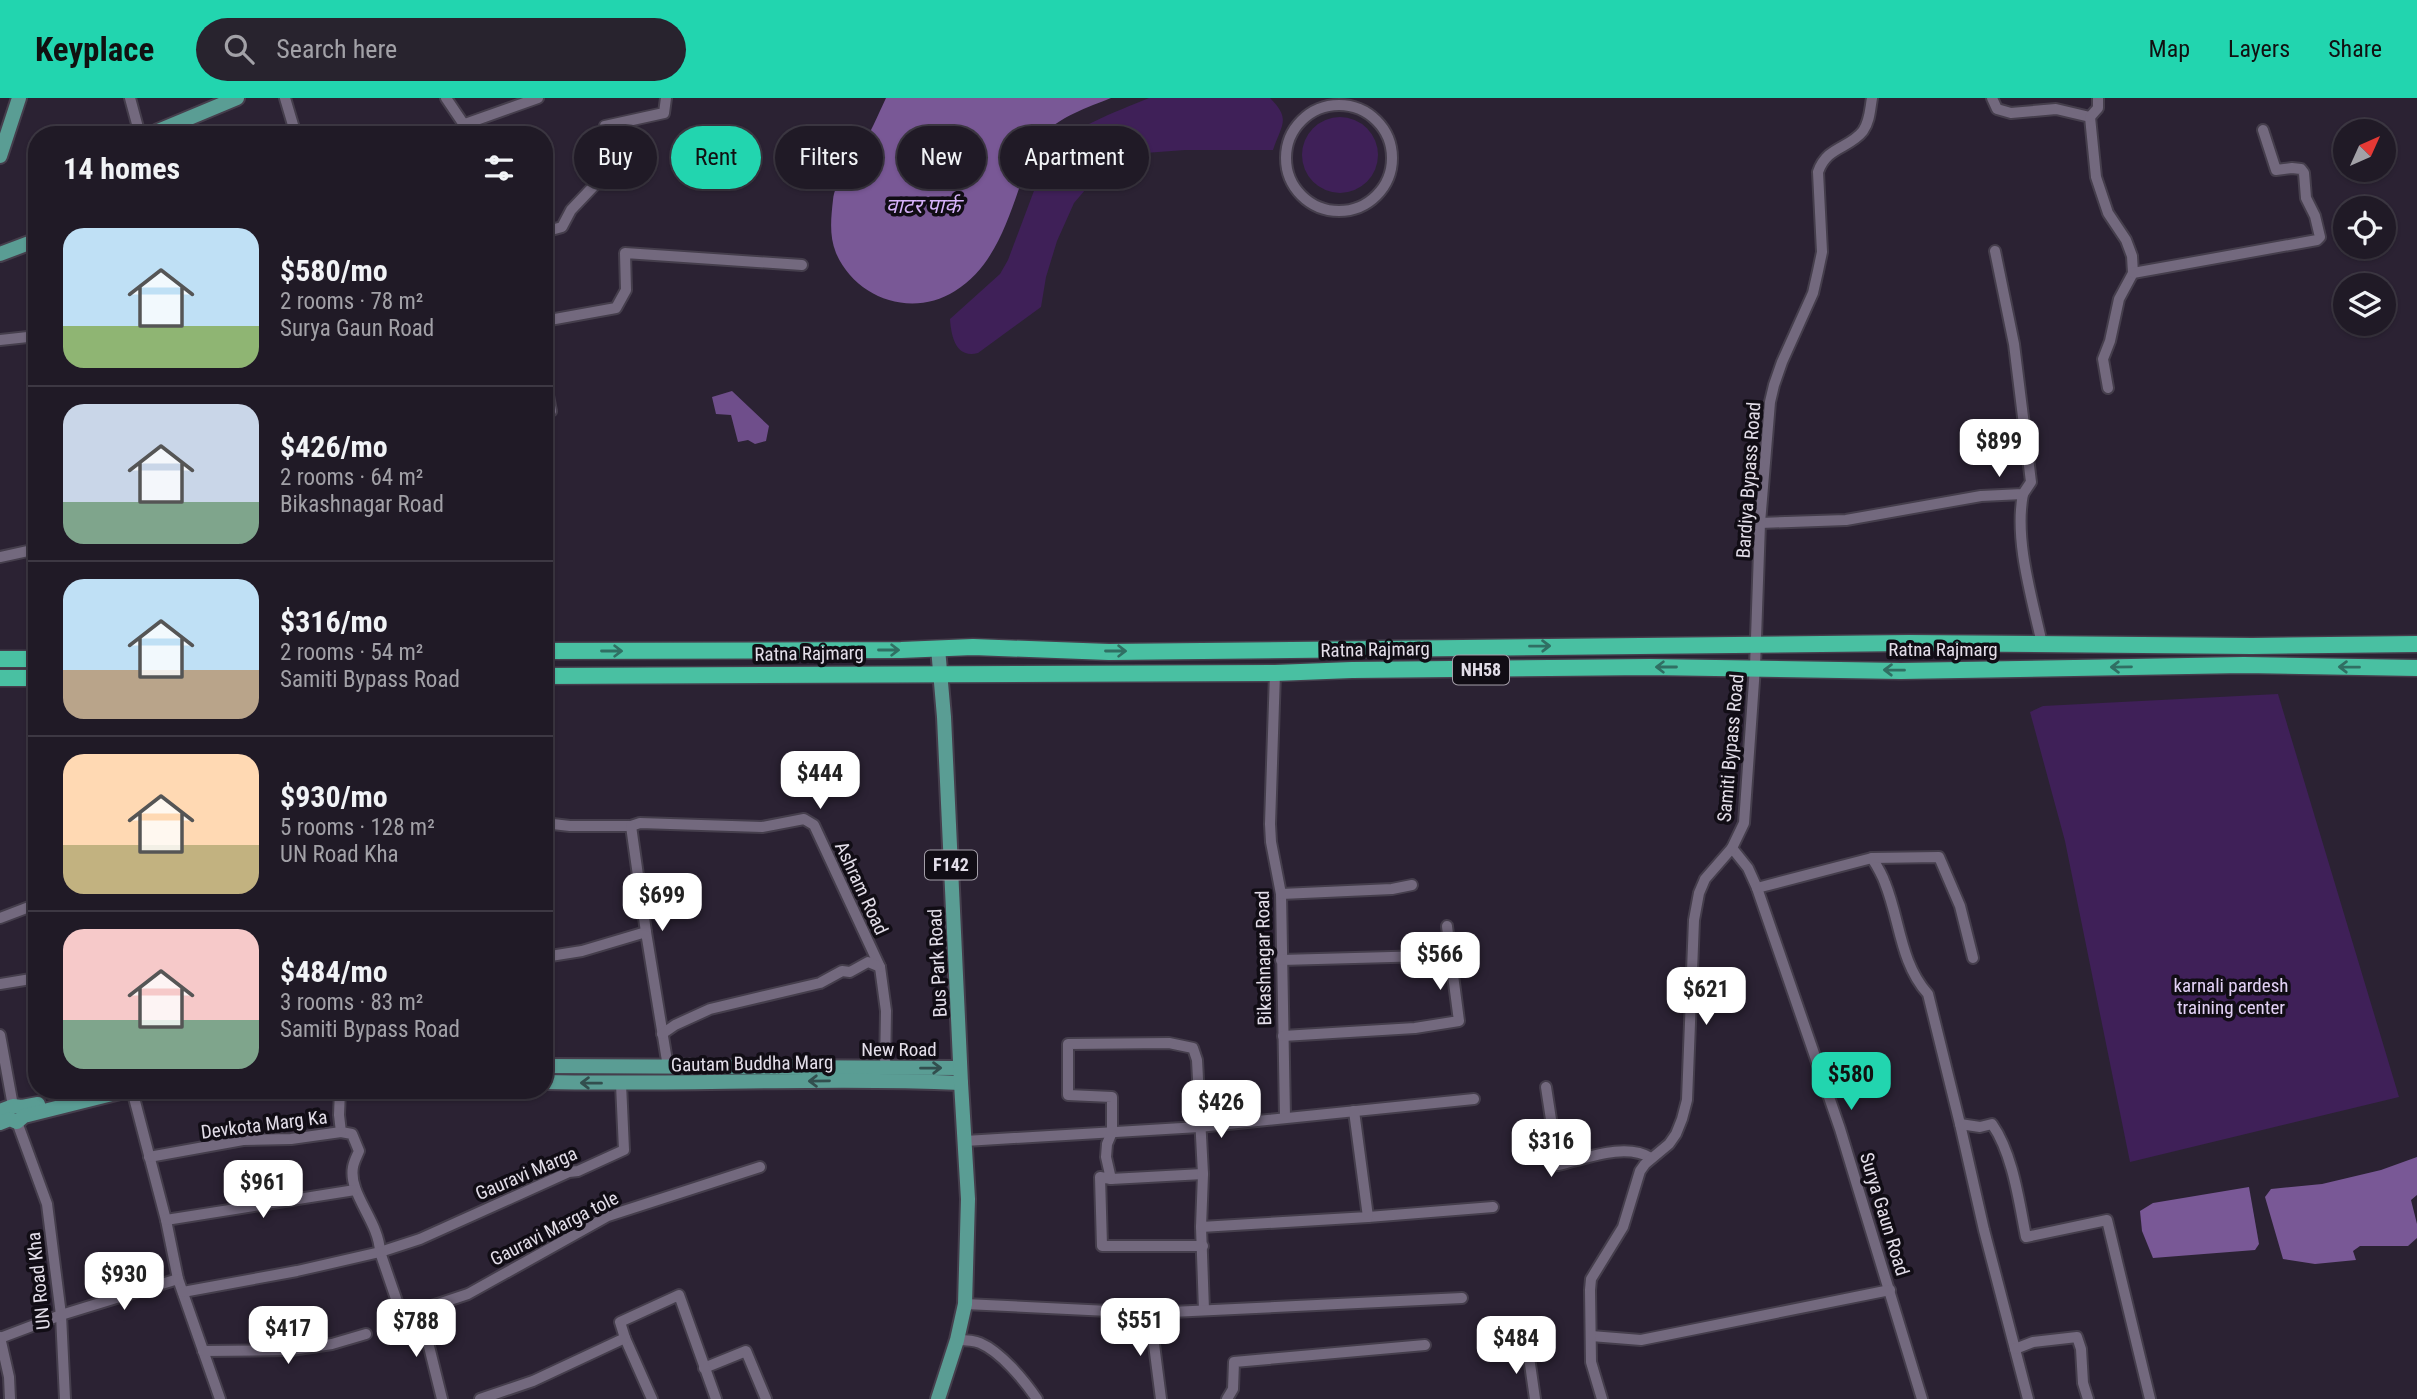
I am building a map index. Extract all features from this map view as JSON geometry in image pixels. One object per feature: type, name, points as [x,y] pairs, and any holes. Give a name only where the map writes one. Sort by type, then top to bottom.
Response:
[{"type":"highway","name":"Ratna Rajmarg","points":[[553,651],[938,648],[1109,652],[1756,645],[2417,644]]},
{"type":"highway","points":[[1350,649],[1352,670]]},
{"type":"highway","points":[[0,659],[28,659]]},
{"type":"highway","name":"Ratna Rajmarg","points":[[553,676],[1275,673],[1755,667],[1901,671],[2244,665],[2417,668]]},
{"type":"highway","points":[[0,678],[28,678]]},
{"type":"main road","points":[[0,156],[19,98]]},
{"type":"main road","points":[[170,126],[237,98]]},
{"type":"main road","points":[[0,254],[28,243]]},
{"type":"main road","name":"Bus Park Road","points":[[938,648],[968,1199],[965,1304],[957,1340],[938,1399]]},
{"type":"main road","name":"New Road","points":[[553,1066],[885,1069],[960,1076]]},
{"type":"main road","name":"Gautam Buddha Marg","points":[[553,1082],[621,1084],[883,1080],[960,1076]]},
{"type":"main road","points":[[12,1114],[58,1099]]},
{"type":"main road","points":[[12,1114],[86,1099]]},
{"type":"street","points":[[130,98],[138,126]]},
{"type":"street","points":[[285,98],[293,126]]},
{"type":"street","points":[[446,98],[465,124],[538,98]]},
{"type":"street","points":[[553,230],[562,227],[571,210],[609,170],[606,127],[664,113],[666,98]]},
{"type":"street","name":"Bardiya Bypass Road","points":[[1756,645],[1760,523],[1774,385],[1813,293],[1822,252],[1818,172],[1826,157],[1864,130],[1872,98]]},
{"type":"street","points":[[1992,98],[1997,109],[2011,113],[2056,109],[2091,117]]},
{"type":"street","points":[[2098,98],[2098,108],[2091,117],[2096,177],[2108,213],[2126,240],[2132,256],[2133,273],[2119,299],[2110,341],[2103,359],[2108,388]]},
{"type":"street","points":[[1350,102],[1378,122],[1387,136],[1392,152],[1391,170],[1384,187],[1364,205],[1338,212],[1321,209],[1305,200],[1293,186],[1287,170],[1286,152],[1289,140],[1303,118],[1317,109],[1350,102]]},
{"type":"street","points":[[2133,273],[2317,240],[2320,237],[2315,216],[2306,198],[2304,173],[2301,169],[2292,168],[2276,170],[2263,130]]},
{"type":"street","points":[[1995,251],[2014,344],[2031,482],[2023,494],[2019,514],[2028,579],[2042,644]]},
{"type":"street","points":[[553,319],[616,307],[626,290],[625,253],[802,265]]},
{"type":"street","points":[[0,340],[28,337]]},
{"type":"street","points":[[1760,523],[1846,520],[1981,496],[2023,494]]},
{"type":"street","points":[[0,557],[28,551]]},
{"type":"street","name":"Samiti Bypass Road","points":[[1602,1399],[1591,1362],[1591,1279],[1623,1227],[1640,1171],[1669,1144],[1682,1119],[1687,1100],[1697,906],[1705,879],[1732,848],[1744,823],[1756,645]]},
{"type":"street","name":"Bikashnagar Road","points":[[1275,673],[1270,824],[1281,894],[1285,1117]]},
{"type":"street","name":"Ashram Road","points":[[553,823],[762,827],[804,819],[814,825],[880,967],[886,1010],[885,1069]]},
{"type":"street","points":[[631,826],[668,1066]]},
{"type":"street","name":"Surya Gaun Road","points":[[1732,848],[1748,867],[1757,888],[1840,1129],[1922,1399]]},
{"type":"street","points":[[1757,888],[1872,858],[1939,857],[1961,906],[1973,958]]},
{"type":"street","points":[[1872,858],[1885,883],[1908,962],[1916,981],[1928,994],[1984,1230],[2028,1399]]},
{"type":"street","points":[[1281,894],[1392,889],[1412,885]]},
{"type":"street","points":[[0,918],[28,907]]},
{"type":"street","points":[[1283,1036],[1415,1028],[1459,1021],[1447,926]]},
{"type":"street","points":[[553,956],[582,951],[646,932]]},
{"type":"street","points":[[1281,960],[1450,953]]},
{"type":"street","points":[[662,1034],[696,1014],[719,1006],[820,983],[842,971],[850,972],[868,962],[880,967]]},
{"type":"street","points":[[0,984],[28,979]]},
{"type":"street","name":"UN Road Kha","points":[[0,1035],[12,1114],[47,1204],[61,1315],[65,1399]]},
{"type":"street","points":[[1111,1179],[1106,1157],[1112,1132],[1112,1097],[1068,1095],[1068,1044],[1170,1043],[1193,1048],[1197,1060],[1203,1174],[1201,1264],[1204,1310]]},
{"type":"street","name":"Gauravi Marga","points":[[380,1252],[420,1239],[624,1150],[621,1084]]},
{"type":"street","points":[[1546,1087],[1558,1165],[1622,1151],[1644,1154],[1651,1158]]},
{"type":"street","points":[[133,1099],[166,1220],[178,1279],[220,1399]]},
{"type":"street","points":[[340,1099],[341,1132],[352,1134],[359,1150],[353,1168],[355,1190],[370,1215],[402,1316],[419,1310],[442,1399]]},
{"type":"street","points":[[965,1141],[1199,1127],[1474,1099]]},
{"type":"street","points":[[1354,1111],[1368,1217]]},
{"type":"street","points":[[1960,1124],[1980,1127],[1992,1125],[1997,1133],[2015,1182],[2026,1237],[2107,1220],[2150,1399]]},
{"type":"street","name":"Devkota Marg Ka","points":[[149,1157],[243,1140],[291,1139],[341,1132]]},
{"type":"street","name":"Gauravi Marga tole","points":[[419,1310],[468,1294],[608,1216],[760,1167]]},
{"type":"street","points":[[1203,1174],[1111,1179],[1100,1177],[1102,1246],[1203,1246]]},
{"type":"street","points":[[166,1220],[355,1190]]},
{"type":"street","points":[[1202,1227],[1493,1206]]},
{"type":"street","points":[[183,1292],[297,1271],[380,1252]]},
{"type":"street","points":[[10,1399],[9,1377],[0,1338],[61,1315],[178,1279]]},
{"type":"street","points":[[1591,1336],[1642,1339],[1890,1290]]},
{"type":"street","points":[[652,1399],[625,1338],[621,1322],[679,1295],[716,1399]]},
{"type":"street","points":[[965,1304],[1150,1312],[1462,1298]]},
{"type":"street","points":[[1150,1312],[1161,1399]]},
{"type":"street","points":[[203,1351],[291,1350],[332,1344],[366,1334]]},
{"type":"street","points":[[2015,1349],[2033,1342],[2077,1336],[2081,1349],[2080,1370],[2088,1399]]},
{"type":"street","points":[[480,1399],[533,1381],[625,1338]]},
{"type":"street","points":[[957,1340],[978,1342],[994,1353],[1025,1382],[1037,1399]]},
{"type":"street","points":[[1227,1399],[1233,1389],[1234,1362],[1426,1345]]},
{"type":"street","points":[[1528,1350],[1535,1399]]},
{"type":"street","points":[[705,1368],[746,1351],[766,1399]]},
{"type":"green space","points":[[1149,98],[1270,98],[1281,111],[1283,122],[1273,150],[1149,153],[1149,126],[1085,126]]},
{"type":"green space","points":[[1340,117],[1355,120],[1367,128],[1375,140],[1378,155],[1375,170],[1367,182],[1355,190],[1340,193],[1325,190],[1313,182],[1305,170],[1302,155],[1305,140],[1313,128],[1325,120]]},
{"type":"green space","points":[[1035,189],[1086,189],[1074,203],[1057,241],[1046,277],[1041,307],[978,353],[964,353],[953,339],[950,319],[1000,274],[1008,260]]},
{"type":"green space","name":"karnali pardesh training center","points":[[2278,694],[2399,1097],[2130,1162],[2065,841],[2030,712],[2043,706]]},
{"type":"shaded area","points":[[732,391],[769,426],[766,441],[755,444],[748,440],[738,442],[731,415],[716,414],[712,397]]},
{"type":"water","name":"वाटर पार्क","points":[[886,98],[1111,98],[1083,109],[1053,126],[1000,126],[1000,189],[1019,189],[998,242],[969,281],[938,299],[921,303],[904,303],[871,292],[845,269],[834,247],[831,220],[836,189],[883,189],[883,126],[873,126]]},
{"type":"water","points":[[2417,1157],[2417,1195],[2411,1200],[2417,1224],[2417,1238],[2408,1246],[2360,1246],[2353,1251],[2356,1260],[2315,1264],[2283,1259],[2265,1197],[2271,1189],[2322,1184],[2381,1170]]},
{"type":"water","points":[[2249,1187],[2259,1244],[2255,1250],[2153,1258],[2142,1231],[2140,1211],[2153,1203]]}]
